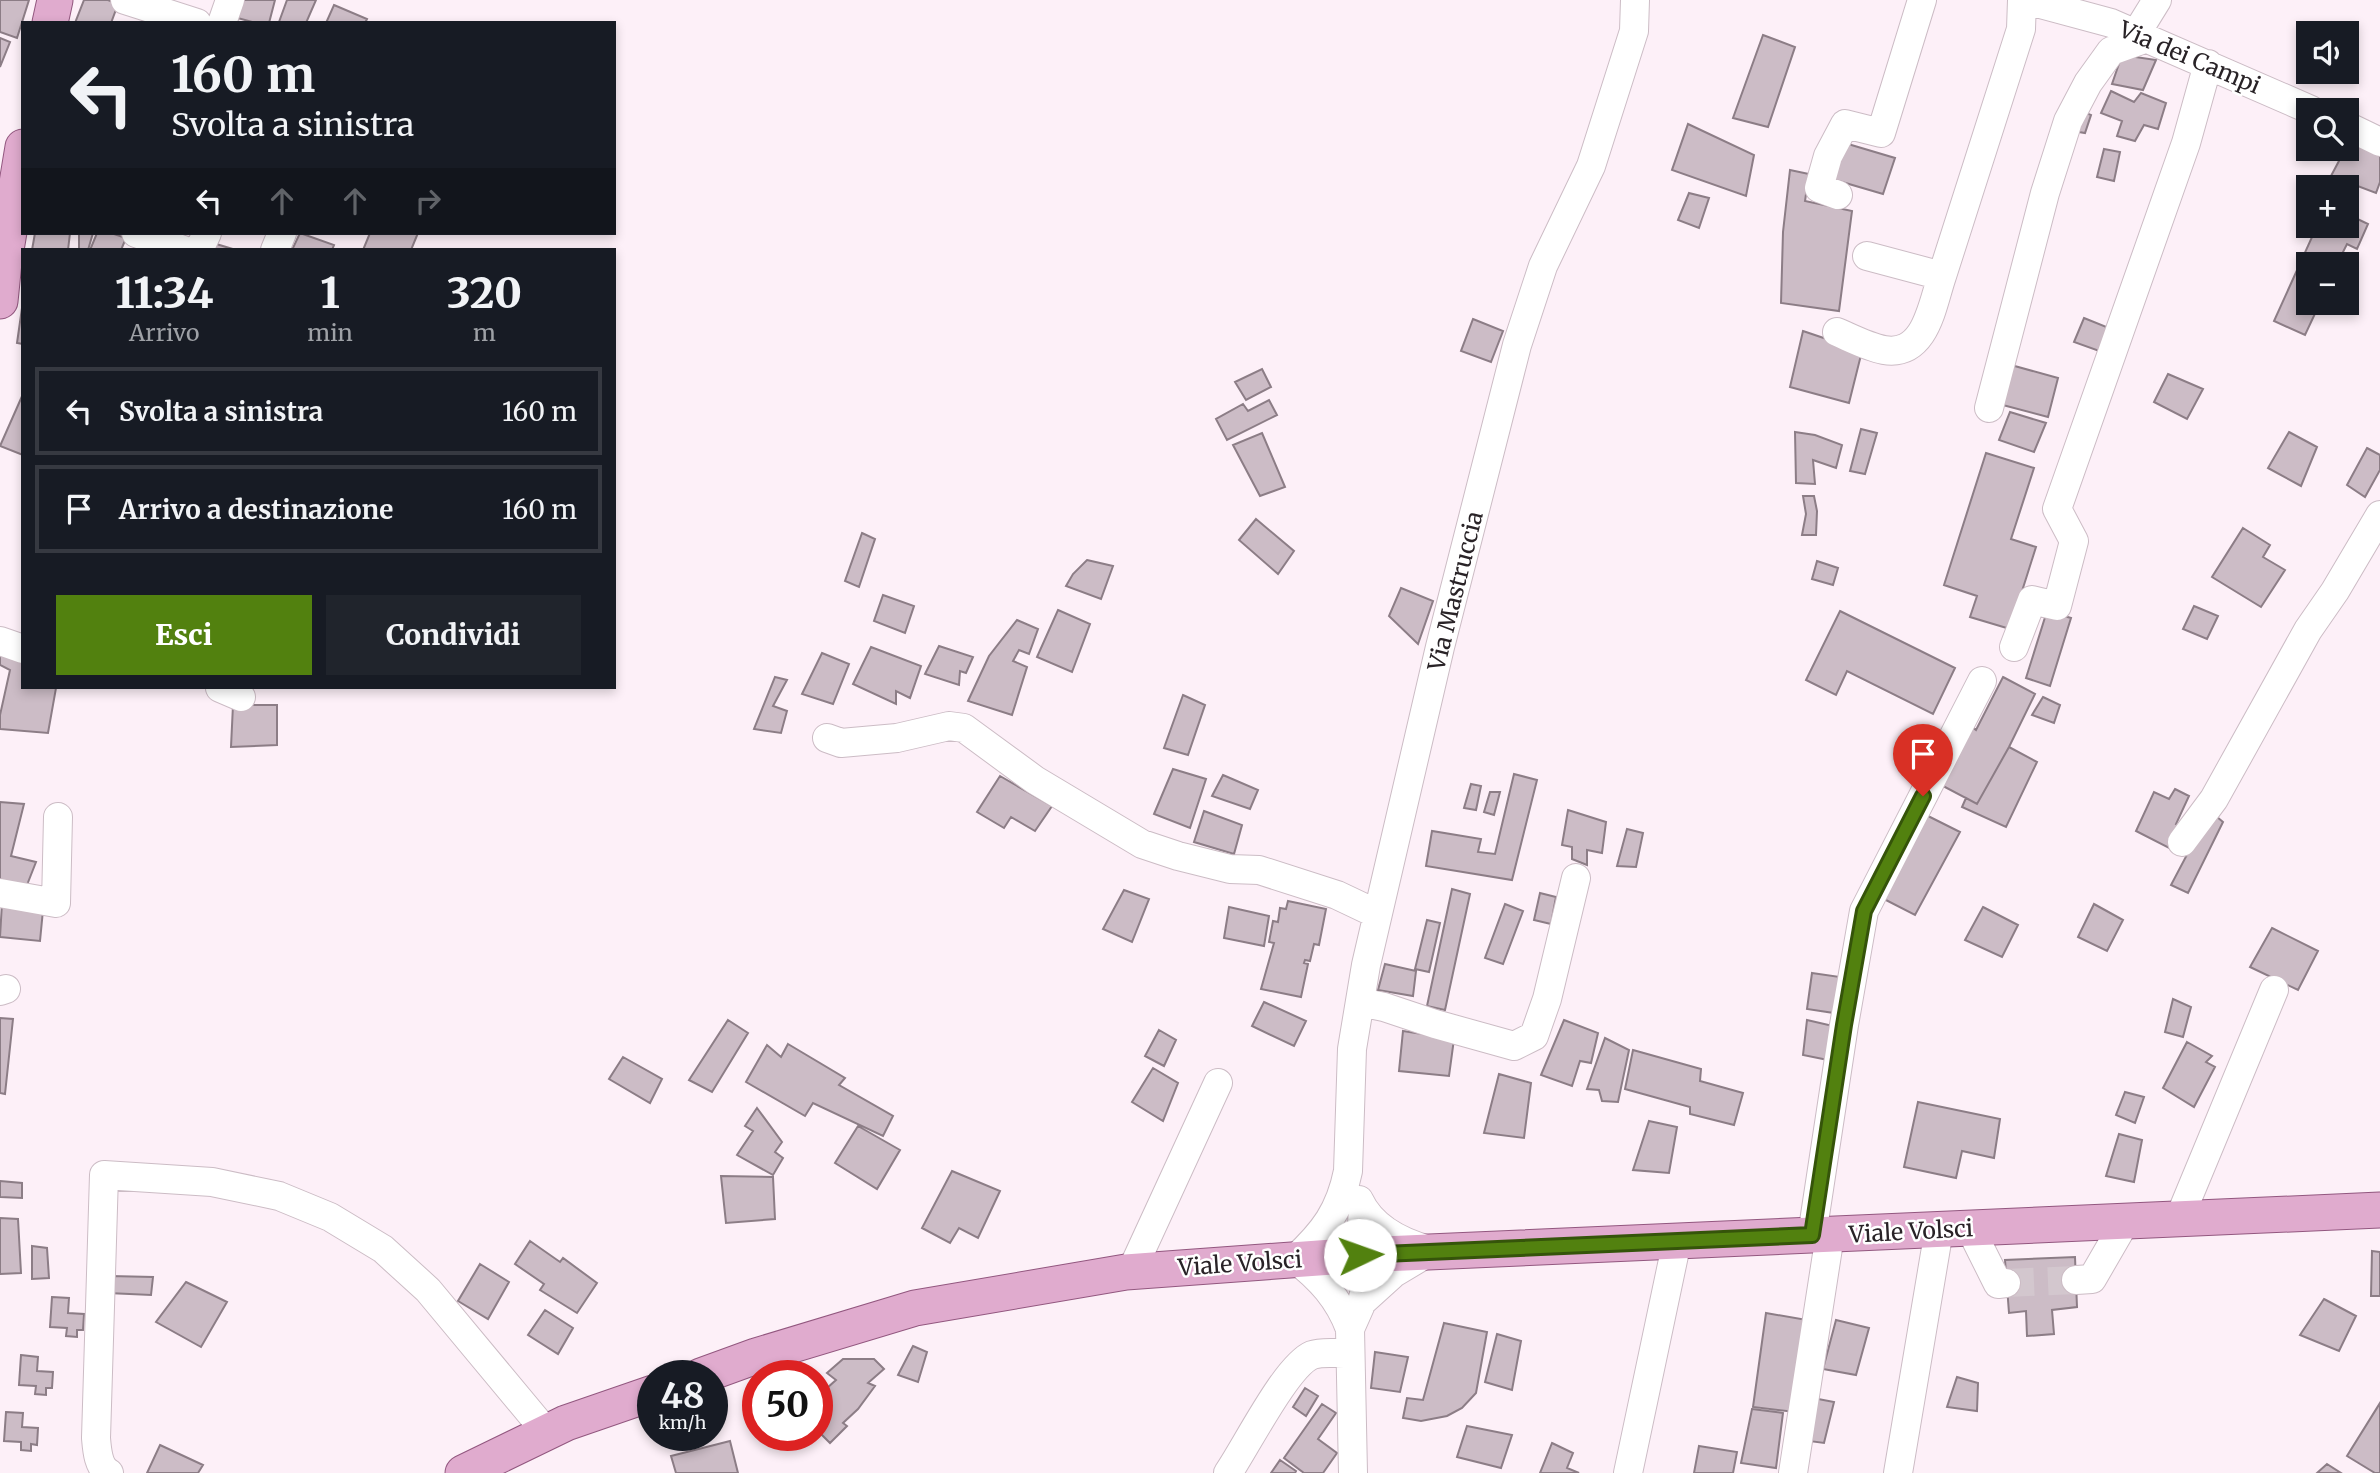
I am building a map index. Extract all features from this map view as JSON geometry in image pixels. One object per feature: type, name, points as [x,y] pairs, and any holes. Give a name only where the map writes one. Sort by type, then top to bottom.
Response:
[{"type":"main road","points":[[50,21],[55,0]]},
{"type":"main road","points":[[0,301],[21,159]]},
{"type":"main road","name":"Viale Volsci","points":[[728,1366],[915,1308],[1021,1288],[1130,1272],[1432,1251],[2380,1210]]},
{"type":"main road","points":[[463,1473],[566,1423],[637,1399]]},
{"type":"street","points":[[125,0],[191,21]]},
{"type":"street","points":[[223,21],[230,0]]},
{"type":"street","name":"Via Mastruccia","points":[[1352,1204],[1348,1171],[1352,1049],[1377,914],[1437,658],[1517,345],[1543,266],[1591,166],[1634,31],[1635,0]]},
{"type":"street","points":[[1838,195],[1819,188],[1828,156],[1845,124],[1881,133],[1922,0]]},
{"type":"street","points":[[1837,332],[1884,350],[1906,349],[1923,333],[2021,29],[2024,0]]},
{"type":"street","name":"Via dei Campi","points":[[2024,0],[2111,23],[2296,103]]},
{"type":"street","points":[[1989,408],[2045,193],[2068,121],[2088,83],[2112,51],[2141,36],[2157,0]]},
{"type":"street","points":[[2014,647],[2032,600],[2057,606],[2074,541],[2057,509],[2186,143],[2208,64]]},
{"type":"street","points":[[2359,132],[2380,142]]},
{"type":"street","points":[[142,235],[177,248]]},
{"type":"street","points":[[1867,256],[1942,276]]},
{"type":"street","points":[[2182,842],[2214,799],[2308,630],[2335,591],[2380,515]]},
{"type":"street","points":[[0,641],[21,648]]},
{"type":"street","points":[[1793,1473],[1844,1025],[1864,911],[1982,681]]},
{"type":"street","points":[[828,738],[841,743],[897,738],[949,726],[964,728],[1035,780],[1142,844],[1230,869],[1259,870],[1338,895],[1377,914]]},
{"type":"street","points":[[0,893],[56,903],[58,817]]},
{"type":"street","points":[[1360,1002],[1514,1046],[1524,1042],[1534,1036],[1547,999],[1576,878]]},
{"type":"street","points":[[2179,1219],[2274,990]]},
{"type":"street","points":[[1130,1272],[1217,1083]]},
{"type":"street","points":[[109,1473],[104,1470],[98,1455],[96,1438],[104,1175],[212,1182],[279,1196],[330,1217],[383,1249],[428,1290],[547,1433]]},
{"type":"street","points":[[1352,1204],[1395,1237],[1432,1251]]},
{"type":"street","points":[[1349,1473],[1352,1325],[1368,1277],[1356,1255],[1352,1204]]},
{"type":"street","points":[[1352,1204],[1294,1259],[1325,1284],[1352,1325]]},
{"type":"street","points":[[2076,1280],[2092,1279],[2125,1222]]},
{"type":"street","points":[[1955,1229],[1998,1284],[2007,1283]]},
{"type":"street","points":[[1898,1473],[1955,1229]]},
{"type":"street","points":[[1628,1473],[1677,1241]]},
{"type":"street","points":[[1228,1473],[1300,1363],[1352,1325],[1394,1273],[1432,1251]]},
{"type":"building","points":[[0,0],[29,0],[17,38],[0,32]]},
{"type":"building","points":[[84,0],[108,0],[118,4],[112,21],[76,21]]},
{"type":"building","points":[[239,0],[275,0],[270,21],[249,21],[234,17]]},
{"type":"building","points":[[287,0],[316,0],[307,21],[279,21]]},
{"type":"building","points":[[334,5],[367,19],[366,21],[327,21]]},
{"type":"building","points":[[1763,35],[1795,47],[1768,127],[1733,118]]},
{"type":"building","points":[[0,38],[10,42],[0,67]]},
{"type":"building","points":[[2122,55],[2156,60],[2143,90],[2112,84]]},
{"type":"building","points":[[2111,91],[2134,102],[2141,93],[2166,103],[2158,129],[2144,125],[2135,141],[2117,136],[2122,121],[2101,113]]},
{"type":"building","points":[[2081,111],[2091,115],[2085,133],[2073,131]]},
{"type":"building","points":[[1688,124],[1754,155],[1746,196],[1672,170]]},
{"type":"building","points":[[1848,144],[1895,158],[1883,194],[1832,179]]},
{"type":"building","points":[[2359,146],[2380,155],[2380,182],[2376,193],[2359,187],[2359,175],[2332,175],[2339,161],[2359,161]]},
{"type":"building","points":[[2104,149],[2120,152],[2114,181],[2097,177]]},
{"type":"building","points":[[1790,170],[1809,174],[1805,201],[1852,211],[1839,311],[1781,303],[1783,232]]},
{"type":"building","points":[[1689,193],[1709,198],[1699,228],[1678,220]]},
{"type":"building","points":[[2359,220],[2368,224],[2357,249],[2347,244],[2343,252],[2305,252],[2312,238],[2359,238]]},
{"type":"building","points":[[35,235],[70,235],[68,248],[32,248]]},
{"type":"building","points":[[79,235],[92,235],[89,248],[79,248]]},
{"type":"building","points":[[96,235],[126,238],[122,248],[91,248]]},
{"type":"building","points":[[299,235],[334,245],[333,248],[293,248]]},
{"type":"building","points":[[369,235],[417,235],[412,248],[364,248]]},
{"type":"building","points":[[213,243],[229,248],[211,248]]},
{"type":"building","points":[[2296,272],[2296,315],[2314,315],[2305,335],[2274,321]]},
{"type":"building","points":[[21,315],[21,344],[17,343]]},
{"type":"building","points":[[2084,318],[2109,328],[2102,352],[2074,342]]},
{"type":"building","points":[[1473,319],[1503,331],[1491,362],[1461,351]]},
{"type":"building","points":[[1803,331],[1862,351],[1849,403],[1790,387]]},
{"type":"building","points":[[2011,365],[2058,378],[2048,417],[1999,404]]},
{"type":"building","points":[[1262,369],[1271,387],[1246,400],[1235,382]]},
{"type":"building","points":[[2168,374],[2203,389],[2187,419],[2154,402]]},
{"type":"building","points":[[21,399],[21,454],[0,446]]},
{"type":"building","points":[[1269,400],[1277,415],[1227,440],[1216,419],[1243,404],[1248,411]]},
{"type":"building","points":[[2010,412],[2046,423],[2034,452],[1999,440]]},
{"type":"building","points":[[1861,429],[1877,433],[1865,474],[1850,471]]},
{"type":"building","points":[[1795,432],[1815,435],[1842,445],[1836,468],[1813,460],[1815,484],[1796,483]]},
{"type":"building","points":[[2289,432],[2317,447],[2301,486],[2268,468]]},
{"type":"building","points":[[1262,433],[1285,487],[1260,496],[1233,445]]},
{"type":"building","points":[[2367,448],[2380,455],[2380,470],[2365,497],[2347,485]]},
{"type":"building","points":[[1986,453],[2034,468],[2011,539],[2036,547],[2010,629],[1970,617],[1977,596],[1944,585]]},
{"type":"building","points":[[1803,496],[1814,496],[1817,511],[1816,535],[1802,535],[1806,514]]},
{"type":"building","points":[[1256,519],[1294,551],[1278,574],[1239,540]]},
{"type":"building","points":[[2243,528],[2270,545],[2263,557],[2285,570],[2261,607],[2212,577]]},
{"type":"building","points":[[862,533],[875,539],[859,587],[845,581]]},
{"type":"building","points":[[1087,560],[1113,566],[1101,599],[1066,586]]},
{"type":"building","points":[[1817,561],[1838,568],[1833,585],[1812,579]]},
{"type":"building","points":[[1401,588],[1433,601],[1418,644],[1389,616]]},
{"type":"building","points":[[883,595],[914,606],[905,633],[874,621]]},
{"type":"building","points":[[2194,606],[2218,616],[2207,639],[2183,629]]},
{"type":"building","points":[[1058,610],[1090,624],[1072,672],[1037,657]]},
{"type":"building","points":[[1840,611],[1955,668],[1933,714],[1847,671],[1836,695],[1806,680]]},
{"type":"building","points":[[2047,611],[2071,618],[2050,686],[2026,678]]},
{"type":"building","points":[[1017,620],[1038,629],[1029,654],[1019,650],[1013,661],[1027,667],[1012,715],[968,701],[989,656]]},
{"type":"building","points":[[0,645],[21,654],[21,689],[56,689],[48,733],[0,729],[0,715],[10,670],[0,665]]},
{"type":"building","points":[[939,646],[973,657],[966,673],[960,671],[959,685],[925,674]]},
{"type":"building","points":[[871,647],[921,666],[910,698],[896,691],[896,704],[853,684]]},
{"type":"building","points":[[822,653],[849,664],[833,704],[802,694]]},
{"type":"building","points":[[775,677],[787,680],[773,706],[787,711],[781,733],[754,729]]},
{"type":"building","points":[[2003,677],[2035,694],[1977,804],[1943,786],[1972,727],[1976,730]]},
{"type":"building","points":[[1183,695],[1205,705],[1188,755],[1164,748]]},
{"type":"building","points":[[2043,697],[2060,705],[2054,723],[2032,715]]},
{"type":"building","points":[[233,705],[277,705],[277,745],[231,747]]},
{"type":"building","points":[[2009,747],[2037,762],[2006,827],[1962,807],[1966,798],[1977,804]]},
{"type":"building","points":[[1173,769],[1206,779],[1190,828],[1154,814]]},
{"type":"building","points":[[1514,774],[1537,780],[1512,880],[1426,866],[1432,831],[1481,839],[1478,852],[1495,854]]},
{"type":"building","points":[[1223,775],[1258,790],[1250,809],[1212,796]]},
{"type":"building","points":[[1000,776],[1052,806],[1035,831],[1011,817],[1004,828],[977,812]]},
{"type":"building","points":[[1471,784],[1481,786],[1476,810],[1464,808]]},
{"type":"building","points":[[2175,789],[2189,796],[2176,824],[2183,828],[2173,850],[2136,831],[2154,792],[2169,799]]},
{"type":"building","points":[[1490,792],[1500,792],[1494,815],[1484,812]]},
{"type":"building","points":[[0,802],[24,804],[11,856],[36,862],[25,890],[0,881]]},
{"type":"building","points":[[1568,810],[1606,822],[1602,853],[1587,850],[1587,865],[1572,859],[1572,847],[1562,845]]},
{"type":"building","points":[[1204,811],[1242,825],[1234,854],[1194,842]]},
{"type":"building","points":[[2210,811],[2223,822],[2188,893],[2171,885]]},
{"type":"building","points":[[1924,814],[1960,832],[1915,915],[1880,897]]},
{"type":"building","points":[[1627,829],[1643,833],[1636,867],[1617,866]]},
{"type":"building","points":[[1452,889],[1470,894],[1445,1010],[1427,1006]]},
{"type":"building","points":[[1124,890],[1149,899],[1132,942],[1103,929]]},
{"type":"building","points":[[1540,893],[1556,897],[1551,924],[1534,920]]},
{"type":"building","points":[[1288,901],[1326,909],[1319,945],[1314,944],[1310,961],[1305,960],[1304,963],[1308,964],[1301,997],[1261,989],[1274,943],[1269,942],[1273,921],[1278,922],[1280,908],[1286,909]]},
{"type":"building","points":[[2,903],[43,910],[40,941],[0,937]]},
{"type":"building","points":[[1505,904],[1523,911],[1503,964],[1485,958]]},
{"type":"building","points":[[2094,904],[2123,920],[2107,951],[2078,937]]},
{"type":"building","points":[[1229,907],[1269,916],[1264,946],[1224,938]]},
{"type":"building","points":[[1983,907],[2018,925],[2002,957],[1965,940]]},
{"type":"building","points":[[1427,920],[1440,923],[1429,972],[1415,969]]},
{"type":"building","points":[[2272,928],[2318,951],[2298,990],[2250,967]]},
{"type":"building","points":[[1385,964],[1416,971],[1413,996],[1378,990]]},
{"type":"building","points":[[1812,973],[1840,977],[1834,1013],[1807,1009]]},
{"type":"building","points":[[2173,999],[2191,1007],[2183,1037],[2165,1032]]},
{"type":"building","points":[[1264,1002],[1306,1021],[1294,1046],[1252,1026]]},
{"type":"building","points":[[0,1018],[13,1019],[5,1094],[0,1093]]},
{"type":"building","points":[[728,1020],[748,1033],[712,1092],[689,1080]]},
{"type":"building","points":[[1564,1020],[1598,1033],[1591,1063],[1580,1061],[1572,1086],[1541,1075]]},
{"type":"building","points":[[1807,1020],[1833,1026],[1828,1060],[1803,1055]]},
{"type":"building","points":[[1159,1030],[1176,1040],[1164,1066],[1145,1056]]},
{"type":"building","points":[[1403,1031],[1454,1039],[1449,1076],[1399,1071]]},
{"type":"building","points":[[1605,1038],[1629,1050],[1618,1102],[1602,1101],[1599,1090],[1587,1089]]},
{"type":"building","points":[[2187,1042],[2212,1056],[2206,1062],[2215,1067],[2194,1107],[2163,1088]]},
{"type":"building","points":[[788,1044],[845,1078],[839,1085],[893,1116],[883,1136],[813,1103],[805,1116],[746,1082],[767,1045],[781,1057]]},
{"type":"building","points":[[1633,1050],[1701,1069],[1700,1081],[1743,1093],[1734,1125],[1690,1114],[1690,1107],[1625,1089]]},
{"type":"building","points":[[623,1057],[662,1079],[650,1103],[609,1079]]},
{"type":"building","points":[[1153,1068],[1178,1083],[1163,1121],[1132,1102]]},
{"type":"building","points":[[1499,1074],[1531,1083],[1524,1138],[1484,1133]]},
{"type":"building","points":[[2125,1092],[2144,1097],[2135,1123],[2116,1115]]},
{"type":"building","points":[[1918,1102],[2000,1119],[1994,1158],[1962,1151],[1956,1178],[1904,1167]]},
{"type":"building","points":[[757,1108],[782,1142],[775,1152],[783,1158],[773,1175],[737,1155],[753,1131],[745,1126]]},
{"type":"building","points":[[1649,1121],[1677,1127],[1669,1173],[1633,1170]]},
{"type":"building","points":[[858,1126],[900,1150],[877,1189],[835,1163]]},
{"type":"building","points":[[2119,1134],[2142,1140],[2134,1182],[2106,1176]]},
{"type":"building","points":[[952,1171],[1000,1191],[978,1238],[959,1228],[950,1243],[922,1228]]},
{"type":"building","points":[[721,1176],[773,1177],[775,1219],[726,1223]]},
{"type":"building","points":[[0,1181],[22,1183],[22,1198],[0,1197]]},
{"type":"building","points":[[0,1218],[18,1219],[21,1273],[0,1274]]},
{"type":"building","points":[[530,1241],[560,1262],[563,1258],[597,1283],[577,1313],[540,1290],[544,1284],[515,1264]]},
{"type":"building","points":[[32,1246],[47,1248],[49,1278],[32,1279]]},
{"type":"building","points":[[2372,1251],[2380,1252],[2380,1296],[2371,1296]]},
{"type":"building","points":[[2075,1257],[2077,1307],[2052,1310],[2054,1334],[2027,1336],[2026,1311],[2009,1313],[2005,1260]]},
{"type":"building","points":[[480,1264],[509,1282],[488,1319],[458,1301]]},
{"type":"building","points":[[110,1276],[153,1277],[151,1295],[108,1293]]},
{"type":"building","points":[[186,1282],[227,1302],[201,1347],[156,1322]]},
{"type":"building","points":[[52,1297],[69,1298],[68,1313],[84,1314],[83,1330],[77,1330],[77,1337],[66,1336],[67,1328],[50,1327]]},
{"type":"building","points":[[2324,1299],[2356,1316],[2339,1351],[2300,1335]]},
{"type":"building","points":[[545,1310],[573,1328],[558,1354],[528,1335]]},
{"type":"building","points":[[1766,1313],[1807,1320],[1795,1412],[1753,1407]]},
{"type":"building","points":[[1836,1320],[1869,1328],[1856,1375],[1823,1369]]},
{"type":"building","points":[[1444,1323],[1487,1332],[1476,1393],[1462,1408],[1447,1416],[1421,1421],[1403,1418],[1407,1398],[1423,1400]]},
{"type":"building","points":[[1497,1334],[1521,1341],[1512,1390],[1485,1382]]},
{"type":"building","points":[[913,1346],[927,1352],[918,1382],[898,1375]]},
{"type":"building","points":[[1375,1352],[1408,1357],[1400,1392],[1371,1388]]},
{"type":"building","points":[[21,1355],[38,1357],[37,1371],[53,1372],[52,1388],[46,1388],[46,1395],[35,1394],[36,1386],[19,1385]]},
{"type":"building","points":[[843,1359],[874,1359],[884,1369],[868,1383],[875,1386],[858,1409],[843,1423],[847,1426],[833,1440],[833,1383],[836,1380],[833,1378],[833,1368]]},
{"type":"building","points":[[1957,1377],[1978,1383],[1977,1411],[1947,1407]]},
{"type":"building","points":[[1305,1388],[1318,1396],[1306,1416],[1293,1407]]},
{"type":"building","points":[[1813,1398],[1834,1402],[1824,1443],[1809,1441]]},
{"type":"building","points":[[2380,1403],[2380,1473],[2375,1473],[2347,1456]]},
{"type":"building","points":[[1322,1404],[1336,1413],[1318,1439],[1337,1453],[1323,1473],[1304,1473],[1284,1458]]},
{"type":"building","points":[[1752,1409],[1783,1413],[1776,1468],[1741,1463]]},
{"type":"building","points":[[6,1412],[23,1413],[22,1427],[38,1428],[37,1445],[31,1444],[31,1451],[21,1450],[21,1442],[4,1441]]},
{"type":"building","points":[[1467,1426],[1512,1435],[1501,1468],[1457,1457]]},
{"type":"building","points":[[728,1442],[738,1473],[676,1473],[671,1456],[691,1451],[728,1451]]},
{"type":"building","points":[[1552,1443],[1573,1453],[1567,1468],[1579,1473],[1540,1473]]},
{"type":"building","points":[[160,1445],[203,1465],[198,1473],[147,1473]]},
{"type":"building","points":[[1699,1446],[1737,1452],[1733,1473],[1694,1473]]},
{"type":"building","points":[[1280,1460],[1296,1471],[1295,1473],[1271,1473]]},
{"type":"building","points":[[2327,1464],[2341,1473],[2317,1473]]},
{"type":"tunnel","points":[[2006,1283],[2076,1280]]},
{"type":"route","points":[[1360,1255],[1812,1235],[1864,911],[1923,796]]}]
